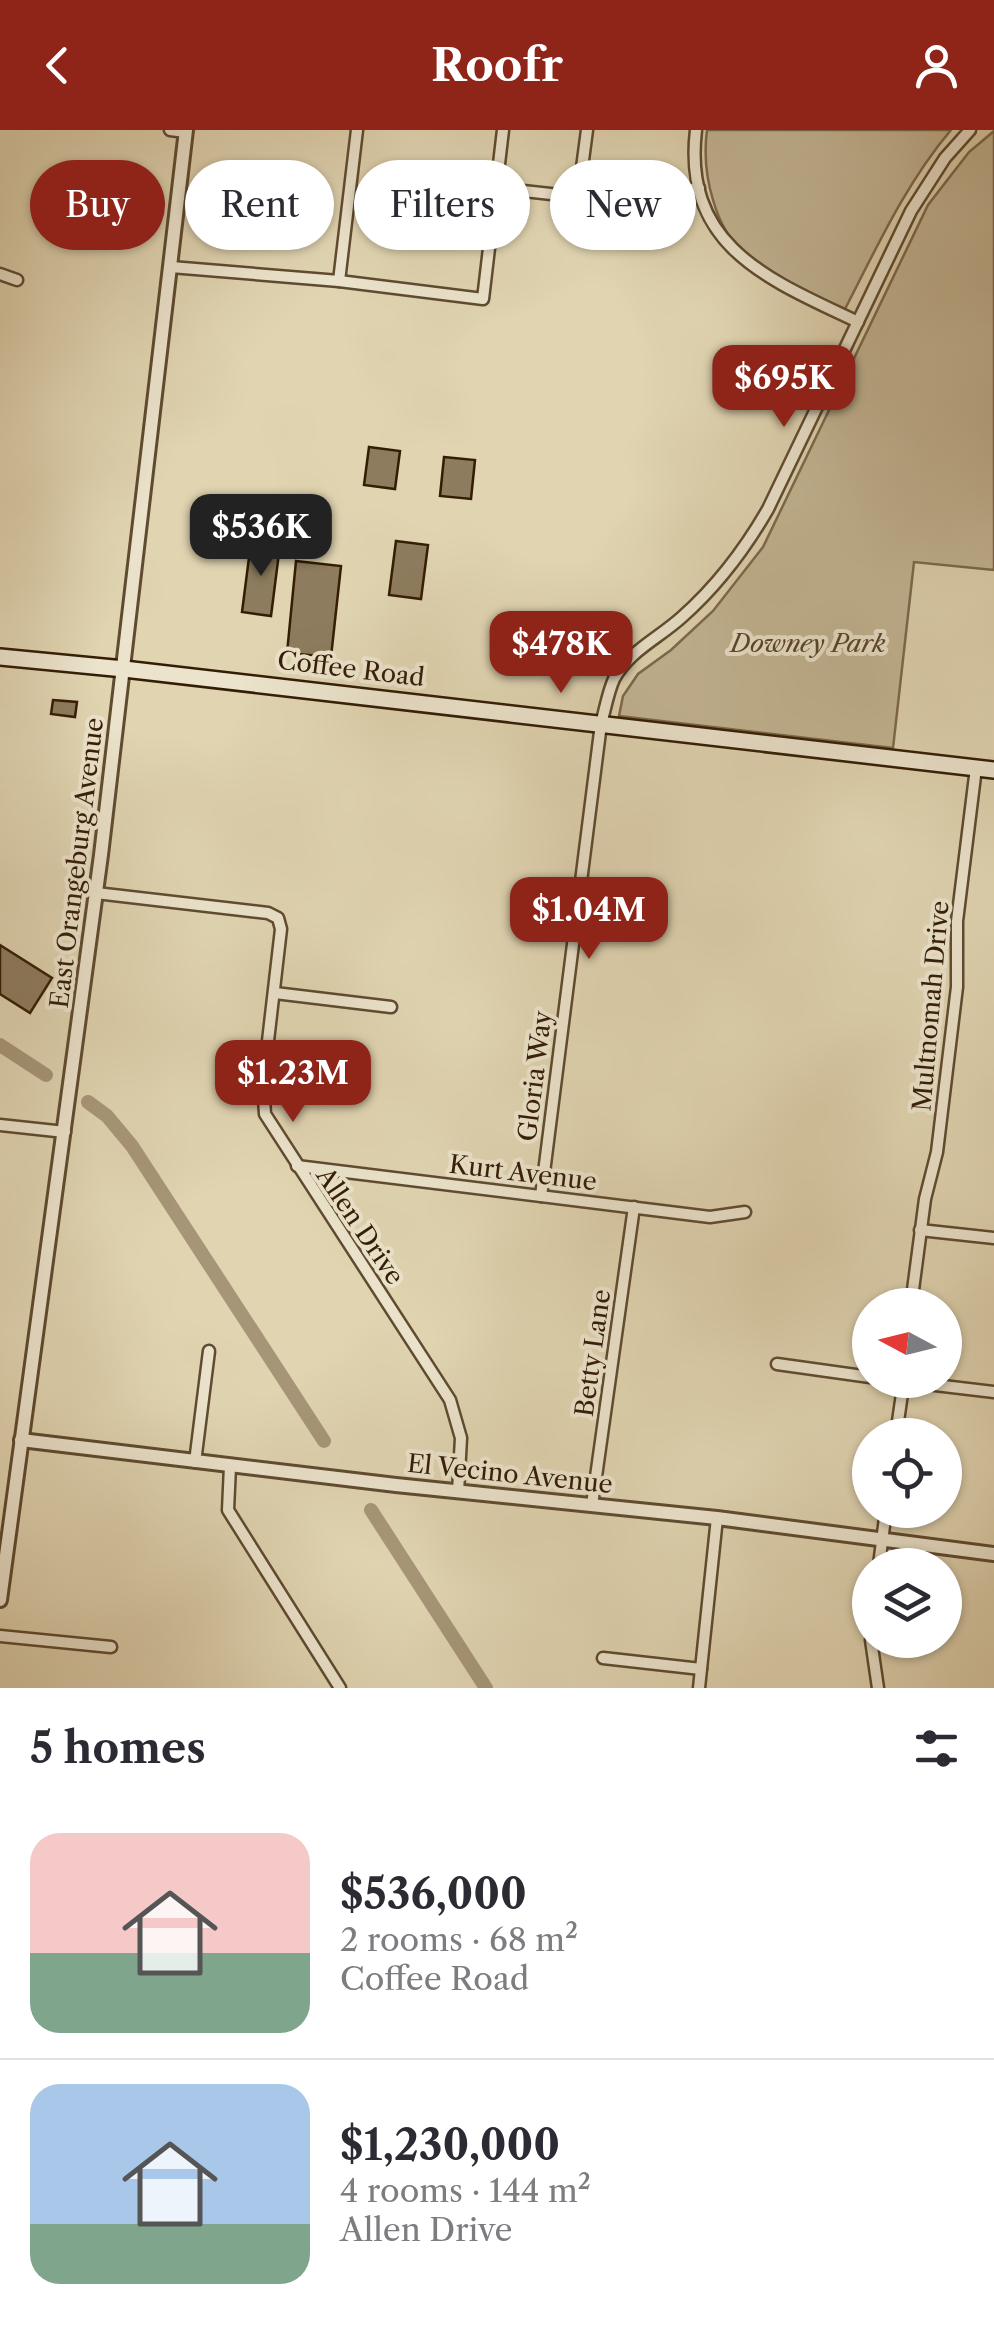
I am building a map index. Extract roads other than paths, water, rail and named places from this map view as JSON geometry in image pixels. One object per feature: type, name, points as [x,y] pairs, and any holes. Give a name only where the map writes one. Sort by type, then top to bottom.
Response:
[{"type":"main road","name":"Coffee Road","points":[[0,658],[994,770]]},
{"type":"street","points":[[170,130],[186,131]]},
{"type":"street","points":[[339,281],[357,130]]},
{"type":"street","points":[[499,160],[503,130]]},
{"type":"street","points":[[583,160],[587,130]]},
{"type":"street","points":[[696,130],[699,188],[724,240],[752,268],[774,282],[858,322]]},
{"type":"street","name":"Gloria Way","points":[[541,1196],[601,724],[613,681],[631,656],[660,636],[712,589],[752,536],[911,211],[945,158],[970,130]]},
{"type":"street","name":"East Orangeburg Avenue","points":[[0,1600],[6,1512],[21,1440],[96,893],[186,131]]},
{"type":"street","points":[[170,266],[483,299],[489,250]]},
{"type":"street","points":[[0,274],[17,280]]},
{"type":"street","name":"Multnomah Drive","points":[[913,1288],[946,1078],[957,987],[957,920],[976,768]]},
{"type":"street","name":"Allen Drive","points":[[96,893],[268,913],[278,918],[282,929],[262,1097],[270,1126],[450,1400],[461,1438],[458,1492]]},
{"type":"street","points":[[275,993],[391,1007]]},
{"type":"street","points":[[0,1125],[65,1132]]},
{"type":"street","name":"Kurt Avenue","points":[[296,1166],[710,1217],[745,1212]]},
{"type":"street","name":"Betty Lane","points":[[592,1505],[634,1206]]},
{"type":"street","points":[[920,1230],[994,1238]]},
{"type":"street","points":[[195,1462],[209,1350]]},
{"type":"street","points":[[777,1364],[852,1375]]},
{"type":"street","points":[[962,1388],[994,1392]]},
{"type":"street","name":"El Vecino Avenue","points":[[21,1440],[458,1492],[717,1518],[994,1554]]},
{"type":"street","points":[[230,1466],[228,1510],[340,1688]]},
{"type":"street","points":[[699,1688],[717,1518]]},
{"type":"street","points":[[881,1548],[884,1528]]},
{"type":"street","points":[[0,1636],[111,1648]]},
{"type":"street","points":[[603,1658],[701,1669]]},
{"type":"street","points":[[873,1658],[878,1688]]},
{"type":"waterway","points":[[0,1045],[46,1075]]},
{"type":"waterway","points":[[88,1102],[107,1116],[132,1146],[324,1441]]},
{"type":"waterway","points":[[371,1510],[486,1688]]},
{"type":"park label","name":"Downey Park","points":[[808,643]]}]
